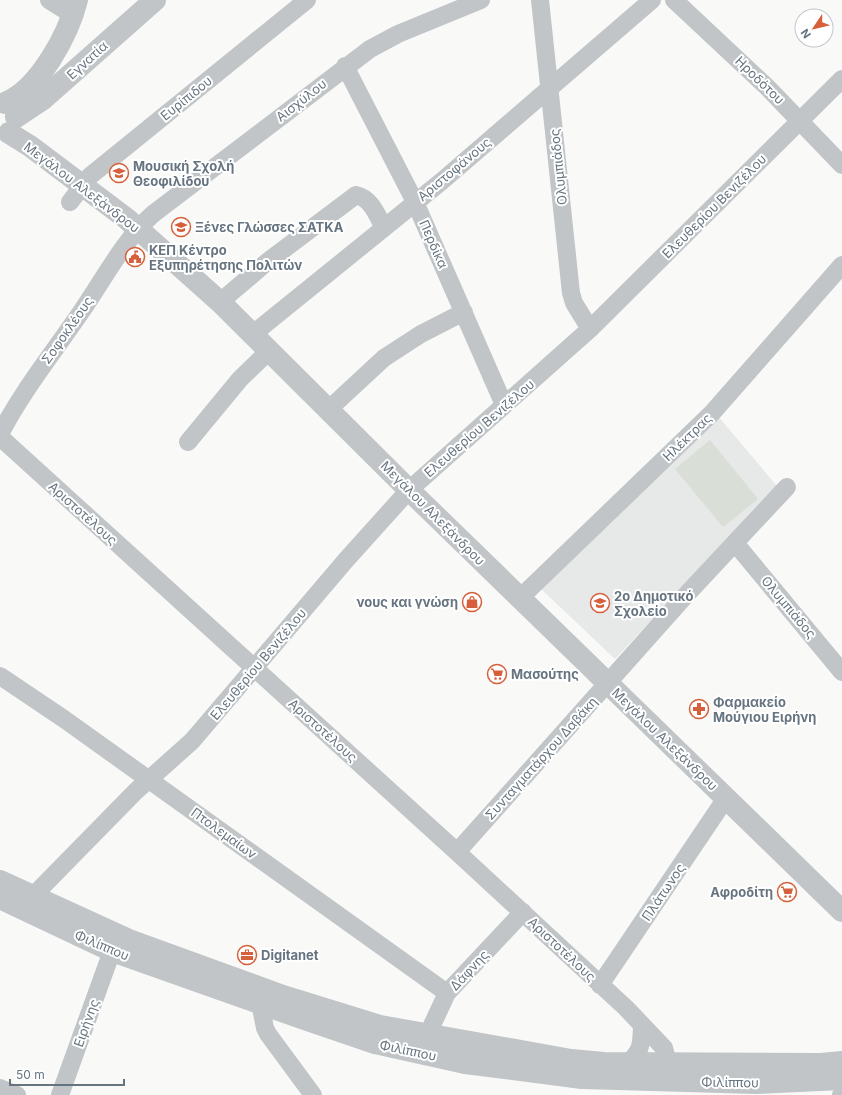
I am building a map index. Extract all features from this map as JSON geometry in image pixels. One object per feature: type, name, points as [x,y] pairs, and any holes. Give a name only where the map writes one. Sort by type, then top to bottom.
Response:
[{"type":"street","points":[[6,118],[20,95],[44,68],[61,43],[75,8],[49,0]]},
{"type":"street","name":"Εγνατία","points":[[6,118],[43,99],[155,0]]},
{"type":"street","name":"Ευρίπιδου","points":[[76,194],[90,176],[307,0]]},
{"type":"street","name":"Αισχύλου","points":[[138,228],[153,214],[345,66],[385,40],[481,0]]},
{"type":"street","name":"Ολυμπιάδος","points":[[540,0],[571,293],[574,303],[590,329]]},
{"type":"street","name":"Αριστοφάνους","points":[[253,334],[384,228],[550,89],[582,58],[652,0]]},
{"type":"street","name":"Ηροδότου","points":[[674,0],[748,68],[842,165]]},
{"type":"street","name":"Περδίκα","points":[[345,66],[415,202],[504,405]]},
{"type":"street","name":"Ελευθερίου Βενιζέλου","points":[[33,896],[136,791],[192,742],[254,667],[408,490],[590,329],[842,79]]},
{"type":"street","name":"Μεγάλου Αλεξάνδρου","points":[[6,118],[30,146],[76,194],[138,228],[220,302],[270,350],[408,490],[842,911]]},
{"type":"street","points":[[220,302],[267,262],[356,195],[362,196],[368,202],[384,228]]},
{"type":"street","name":"Σοφοκλέους","points":[[0,434],[30,383],[138,228]]},
{"type":"street","name":"Ηλέκτρας","points":[[520,598],[712,413],[842,265]]},
{"type":"street","points":[[329,410],[384,358],[421,334],[464,312]]},
{"type":"street","points":[[188,442],[240,379],[270,350]]},
{"type":"street","name":"Αριστοτέλους","points":[[0,437],[523,912],[634,1016],[642,1027],[664,1048],[668,1063]]},
{"type":"street","name":"Συνταγματάρχου Δαβάκη","points":[[457,852],[608,683],[787,487]]},
{"type":"street","name":"Ολυμπιάδος","points":[[735,543],[842,672]]},
{"type":"street","name":"Πτολεμαίων","points":[[0,676],[64,719],[447,993]]},
{"type":"street","name":"Πλάτωνος","points":[[600,985],[726,798]]},
{"type":"street","name":"Φιλίππου","points":[[0,881],[129,940],[283,996],[380,1026],[427,1036],[571,1060],[628,1063],[821,1064],[842,1062]]},
{"type":"street","name":"Φιλίππου","points":[[0,898],[112,951],[375,1043],[465,1063],[574,1077],[757,1083],[842,1080]]},
{"type":"street","name":"Δάφνης","points":[[427,1036],[447,993],[523,912]]},
{"type":"street","name":"Ειρήνης","points":[[60,1095],[112,951]]},
{"type":"street","points":[[260,1003],[265,1028],[268,1034],[313,1095]]},
{"type":"street","points":[[628,1063],[638,1054],[641,1046],[642,1027]]},
{"type":"street","points":[[0,1088],[17,1095]]},
{"type":"shaded area","points":[[717,415],[777,486],[615,659],[539,587]]},
{"type":"shaded area","points":[[710,440],[758,499],[723,527],[675,469]]},
{"type":"place","name":"Μουσική Σχολή Θεοφιλίδου","points":[[119,173]]},
{"type":"place","name":"Ξένες Γλώσσες ΣΑΤΚΑ","points":[[181,227]]},
{"type":"place","name":"ΚΕΠ Κέντρο Εξυπηρέτησης Πολιτών","points":[[135,257]]},
{"type":"place","name":"νους και γνώση","points":[[472,602]]},
{"type":"place","name":"2ο Δημοτικό Σχολείο","points":[[600,603]]},
{"type":"place","name":"Μασούτης","points":[[497,674]]},
{"type":"place","name":"Φαρμακείο Μούγιου Ειρήνη","points":[[699,709]]},
{"type":"place","name":"Αφροδίτη","points":[[787,892]]},
{"type":"place","name":"Digitanet","points":[[247,955]]}]
